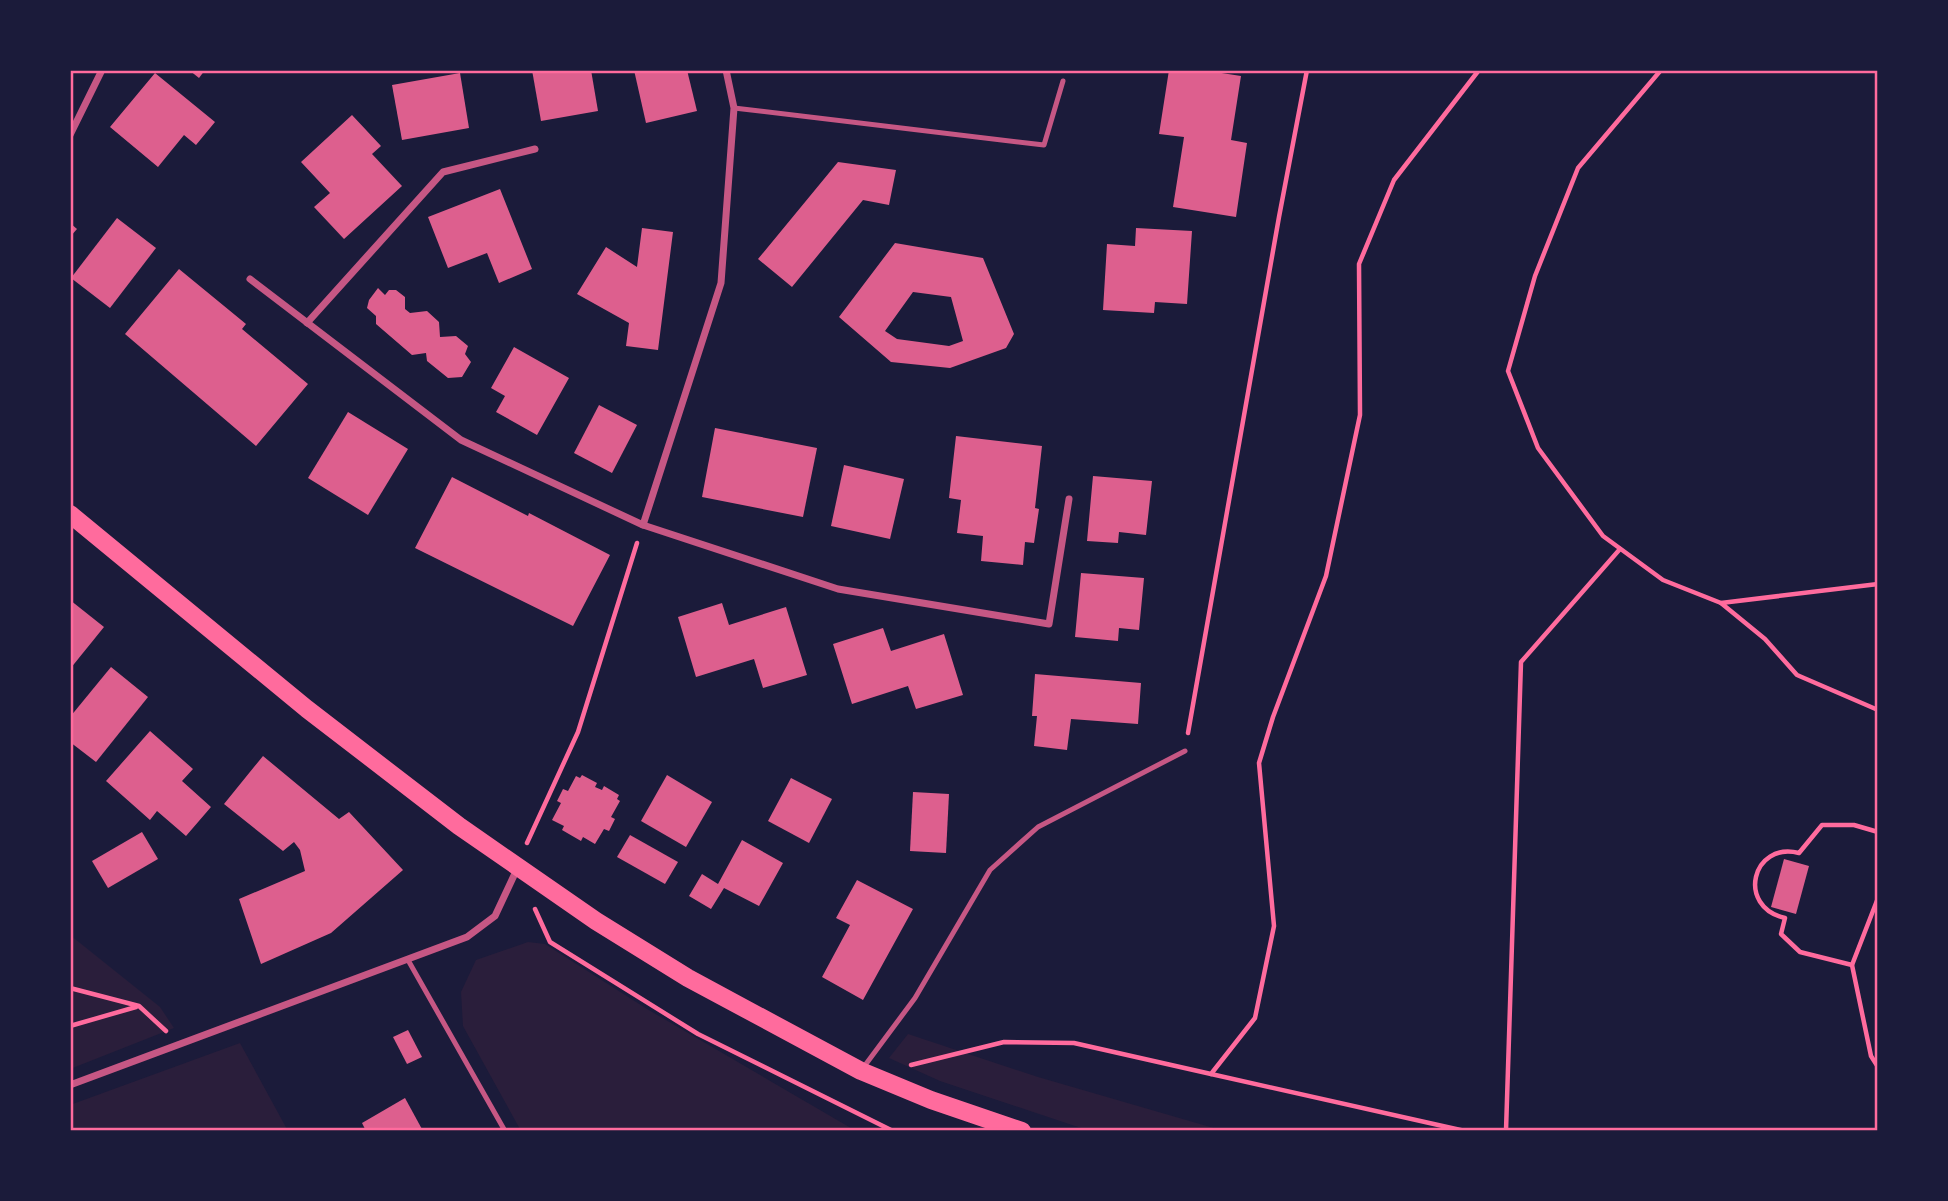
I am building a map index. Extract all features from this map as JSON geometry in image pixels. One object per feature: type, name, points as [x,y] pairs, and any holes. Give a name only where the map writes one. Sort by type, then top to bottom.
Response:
[{"type":"main road","points":[[70,514],[307,709],[517,868],[596,921],[688,978],[861,1071],[931,1100],[1022,1131]]},
{"type":"street","points":[[70,135],[102,70]]},
{"type":"street","points":[[643,526],[721,283],[734,108],[726,70]]},
{"type":"street","points":[[307,323],[443,172],[535,149]]},
{"type":"street","points":[[250,279],[461,440],[643,526],[838,589],[1049,624],[1069,499]]},
{"type":"street","points":[[70,1085],[467,937],[495,916],[517,868]]},
{"type":"lane","points":[[734,108],[1044,145],[1063,81]]},
{"type":"lane","points":[[861,1071],[915,998],[990,870],[1038,827],[1185,751]]},
{"type":"lane","points":[[408,960],[505,1131]]},
{"type":"path","points":[[1185,751],[1276,231],[1307,70]]},
{"type":"path","points":[[1211,1074],[1255,1018],[1273,926],[1259,764],[1273,717],[1326,576],[1360,415],[1359,264],[1394,180],[1479,70]]},
{"type":"path","points":[[1661,70],[1578,168],[1535,276],[1508,371],[1538,448],[1603,536],[1663,580],[1721,603],[1765,639],[1797,675],[1878,710]]},
{"type":"path","points":[[643,526],[578,732],[517,868],[550,942],[698,1034],[892,1131]]},
{"type":"path","points":[[1506,1131],[1521,662],[1620,548]]},
{"type":"path","points":[[1721,603],[1878,584]]},
{"type":"path","points":[[1852,965],[1800,952],[1782,934],[1785,918],[1774,915],[1762,906],[1756,894],[1755,879],[1762,863],[1776,852],[1788,850],[1799,853],[1822,825],[1854,825],[1878,832]]},
{"type":"path","points":[[1878,898],[1852,965],[1871,1056],[1878,1067]]},
{"type":"path","points":[[70,988],[139,1006],[179,1044]]},
{"type":"path","points":[[70,1026],[139,1006]]},
{"type":"path","points":[[861,1071],[923,1063],[1004,1042],[1074,1043],[1465,1131]]},
{"type":"shaded area","points":[[70,935],[160,1007],[174,1028],[70,1069]]},
{"type":"shaded area","points":[[528,942],[545,944],[647,1009],[856,1131],[521,1131],[463,1026],[461,992],[476,960]]},
{"type":"shaded area","points":[[908,1034],[1038,1077],[1224,1131],[1090,1131],[940,1081],[889,1058]]},
{"type":"shaded area","points":[[240,1043],[288,1131],[70,1131],[70,1105]]},
{"type":"building","points":[[189,70],[205,70],[199,78]]},
{"type":"building","points":[[532,70],[591,70],[598,111],[541,121]]},
{"type":"building","points":[[634,70],[687,70],[697,111],[646,123]]},
{"type":"building","points":[[1169,70],[1202,70],[1241,76],[1231,140],[1247,143],[1236,217],[1173,207],[1184,137],[1159,134]]},
{"type":"building","points":[[155,73],[215,122],[196,145],[184,135],[158,167],[110,127]]},
{"type":"building","points":[[460,73],[469,128],[402,140],[392,85]]},
{"type":"building","points":[[352,115],[381,146],[372,154],[402,186],[344,239],[314,207],[330,193],[301,162]]},
{"type":"building","points":[[838,162],[896,170],[889,205],[863,200],[792,287],[758,259]]},
{"type":"building","points":[[500,189],[532,269],[499,283],[487,253],[448,268],[428,217]]},
{"type":"building","points":[[117,218],[156,248],[110,308],[71,278]]},
{"type":"building","points":[[70,223],[77,229],[70,237]]},
{"type":"building","points":[[642,228],[673,232],[658,350],[626,346],[629,323],[577,294],[606,247],[637,267]]},
{"type":"building","points":[[1136,228],[1192,231],[1187,304],[1155,302],[1154,313],[1103,310],[1107,244],[1135,246]]},
{"type":"building","points":[[895,243],[983,258],[1014,334],[1006,348],[950,368],[891,362],[839,317]],"holes":[[[913,292],[951,297],[963,341],[949,346],[897,339],[885,331]]]},
{"type":"building","points":[[179,269],[246,324],[242,329],[308,384],[256,446],[125,334]]},
{"type":"building","points":[[378,288],[385,295],[389,290],[396,290],[405,297],[405,309],[410,313],[427,311],[439,322],[440,337],[456,336],[468,346],[465,354],[471,362],[462,377],[448,378],[427,361],[426,353],[412,355],[376,324],[376,316],[367,308],[369,300]]},
{"type":"building","points":[[514,347],[569,378],[537,435],[496,412],[505,396],[491,388]]},
{"type":"building","points":[[599,405],[637,425],[612,473],[574,453]]},
{"type":"building","points":[[348,412],[408,449],[368,515],[308,478]]},
{"type":"building","points":[[715,428],[817,448],[803,517],[702,497]]},
{"type":"building","points":[[956,436],[1042,446],[1035,508],[1039,509],[1034,543],[1025,542],[1023,565],[981,561],[983,536],[957,533],[961,500],[949,498]]},
{"type":"building","points":[[844,465],[904,479],[890,539],[831,526]]},
{"type":"building","points":[[1093,476],[1152,481],[1146,535],[1119,532],[1118,543],[1087,541]]},
{"type":"building","points":[[452,477],[610,555],[573,626],[415,548]]},
{"type":"building","points":[[1081,573],[1144,578],[1139,630],[1119,628],[1118,641],[1075,637]]},
{"type":"building","points":[[70,600],[104,627],[70,669]]},
{"type":"building","points":[[722,603],[729,625],[786,607],[807,675],[763,688],[754,659],[696,677],[678,617]]},
{"type":"building","points":[[883,628],[891,651],[944,634],[963,695],[916,709],[908,686],[852,704],[833,644]]},
{"type":"building","points":[[111,667],[148,697],[96,762],[70,742],[70,717]]},
{"type":"building","points":[[1035,674],[1141,683],[1138,724],[1071,719],[1067,750],[1034,746],[1037,716],[1032,716]]},
{"type":"building","points":[[150,731],[193,769],[182,781],[211,807],[186,836],[157,811],[150,820],[106,781]]},
{"type":"building","points":[[263,756],[339,819],[349,812],[403,870],[331,933],[261,964],[239,899],[305,871],[300,850],[294,842],[283,851],[224,804]]},
{"type":"building","points":[[582,775],[597,783],[595,787],[602,790],[604,786],[619,795],[617,799],[620,801],[611,817],[615,819],[609,831],[604,829],[595,844],[583,837],[581,841],[562,830],[564,826],[552,820],[561,803],[557,801],[563,789],[568,791],[576,776],[580,778]]},
{"type":"building","points":[[667,775],[712,802],[686,847],[641,821]]},
{"type":"building","points":[[791,778],[832,799],[809,843],[768,821]]},
{"type":"building","points":[[913,792],[949,794],[946,853],[910,851]]},
{"type":"building","points":[[142,832],[158,859],[108,888],[92,861]]},
{"type":"building","points":[[630,835],[678,862],[665,884],[617,857]]},
{"type":"building","points":[[742,840],[783,863],[759,906],[724,888],[711,909],[689,896],[702,874],[718,884]]},
{"type":"building","points":[[1784,859],[1809,866],[1796,914],[1771,907]]},
{"type":"building","points":[[857,880],[913,909],[863,1000],[822,977],[850,925],[836,918]]},
{"type":"building","points":[[408,1030],[422,1057],[407,1064],[393,1037]]},
{"type":"building","points":[[405,1098],[423,1131],[366,1131],[362,1123]]}]
